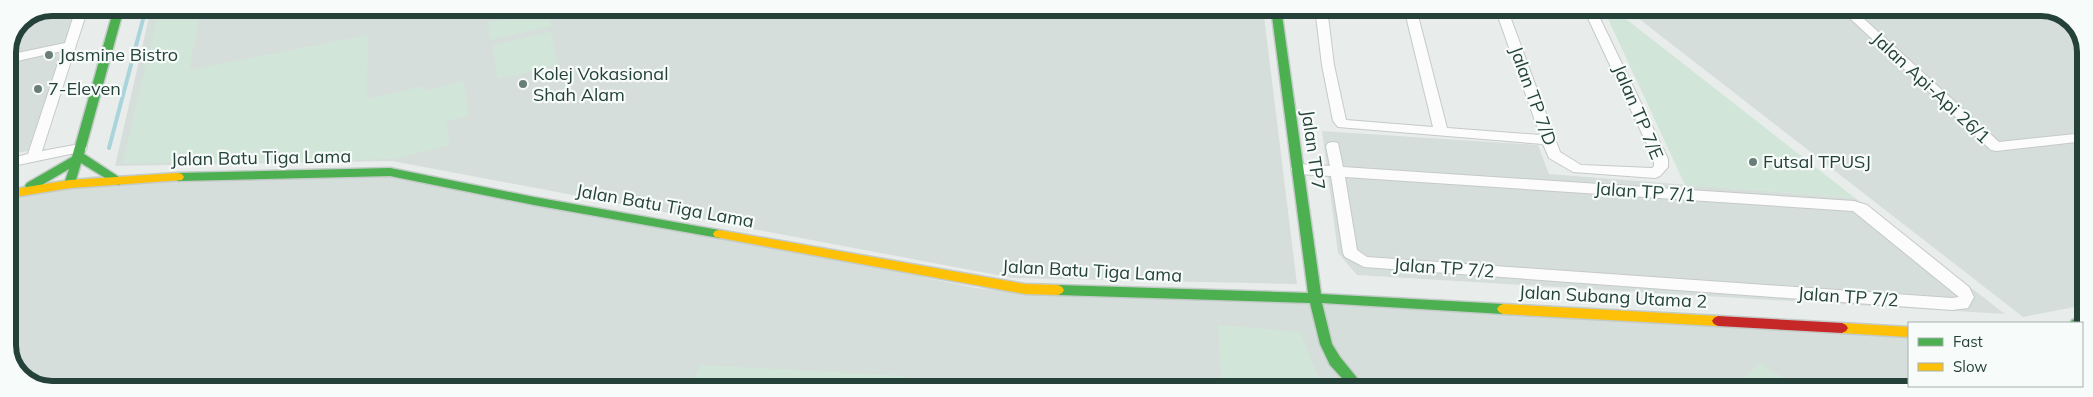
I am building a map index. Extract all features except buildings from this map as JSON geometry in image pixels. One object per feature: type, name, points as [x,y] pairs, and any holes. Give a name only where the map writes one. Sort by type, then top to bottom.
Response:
[{"type":"main road","points":[[70,184],[117,16]]},
{"type":"main road","name":"Jalan TP7","points":[[1277,17],[1315,298],[1326,344],[1335,361],[1353,381]]},
{"type":"main road","points":[[79,154],[119,180]]},
{"type":"main road","points":[[16,191],[79,154]]},
{"type":"main road","name":"Jalan Batu Tiga Lama","points":[[16,192],[70,184],[119,180],[390,172],[534,201],[1025,289],[1315,298]]},
{"type":"main road","name":"Jalan Subang Utama 2","points":[[1315,298],[1908,332]]},
{"type":"street","points":[[33,159],[79,16]]},
{"type":"street","points":[[1322,17],[1328,65],[1339,120],[1351,125],[1548,140]]},
{"type":"street","points":[[1412,17],[1441,131]]},
{"type":"street","name":"Jalan TP 7/D","points":[[1504,17],[1554,155],[1564,163],[1578,169],[1611,172]]},
{"type":"street","name":"Jalan TP 7/E","points":[[1592,17],[1662,159],[1661,167],[1655,173],[1611,172]]},
{"type":"street","name":"Jalan Api-Api 26/1","points":[[1855,17],[1996,147],[2077,138]]},
{"type":"street","points":[[16,57],[70,46]]},
{"type":"street","name":"Jalan TP 7/2","points":[[1333,146],[1350,253],[1364,262],[1952,304],[1963,304],[1966,301],[1967,297],[1964,291]]},
{"type":"street","points":[[16,162],[79,154]]},
{"type":"street","name":"Jalan TP 7/1","points":[[1298,169],[1854,206],[1862,209],[1964,291]]},
{"type":"shaded area","points":[[53,16],[74,16],[28,151],[16,153],[16,53],[19,39],[22,32],[32,22],[39,19]]},
{"type":"shaded area","name":"Kolej Vokasional Shah Alam","points":[[149,16],[1264,17],[1297,284],[1013,278],[392,161],[115,166]]},
{"type":"shaded area","points":[[1636,17],[2045,17],[2052,18],[2066,27],[2071,32],[2077,50],[2076,307],[2023,317]]},
{"type":"shaded area","points":[[1322,131],[1538,145],[1549,174],[1855,198],[2005,314],[1357,275],[1338,253]]},
{"type":"shaded area","points":[[392,169],[977,288],[1020,292],[1908,329],[1908,381],[41,379],[34,376],[22,365],[16,347],[16,190],[94,176]]},
{"type":"green space","points":[[157,16],[199,16],[189,70],[368,35],[367,99],[424,86],[424,91],[464,81],[468,116],[447,121],[449,145],[394,159],[123,163]]},
{"type":"green space","points":[[519,16],[549,16],[551,26],[490,40],[488,23]]},
{"type":"green space","points":[[1607,17],[1623,17],[1855,198],[1685,185]]},
{"type":"green space","points":[[551,32],[557,65],[497,79],[493,45]]},
{"type":"green space","points":[[1218,325],[1300,332],[1320,381],[1221,381]]},
{"type":"green space","points":[[1760,363],[1787,381],[1742,381]]},
{"type":"green space","points":[[700,365],[903,376],[902,380],[695,380]]},
{"type":"waterway","points":[[109,148],[144,16]]},
{"type":"traffic: fast","points":[[70,184],[117,16]]},
{"type":"traffic: fast","points":[[1277,17],[1315,298],[1326,344],[1335,361],[1353,381]]},
{"type":"traffic: fast","points":[[78,156],[119,181]]},
{"type":"traffic: fast","points":[[31,186],[77,159]]},
{"type":"traffic: fast","points":[[178,177],[390,172],[534,201],[719,234]]},
{"type":"traffic: fast","points":[[1058,290],[1315,298],[1503,309]]},
{"type":"traffic: slow","points":[[16,193],[70,184],[178,177]]},
{"type":"traffic: slow","points":[[719,234],[1025,289],[1058,290]]},
{"type":"traffic: slow","points":[[1503,309],[1718,321]]},
{"type":"traffic: slow","points":[[1842,328],[1908,332]]},
{"type":"traffic: jam","points":[[1718,321],[1842,328]]},
{"type":"place","name":"Jasmine Bistro","points":[[49,55]]},
{"type":"place","name":"Kolej Vokasional Shah Alam","points":[[523,84]]},
{"type":"place","name":"7-Eleven","points":[[38,89]]},
{"type":"place","name":"Futsal TPUSJ","points":[[1753,162]]}]
